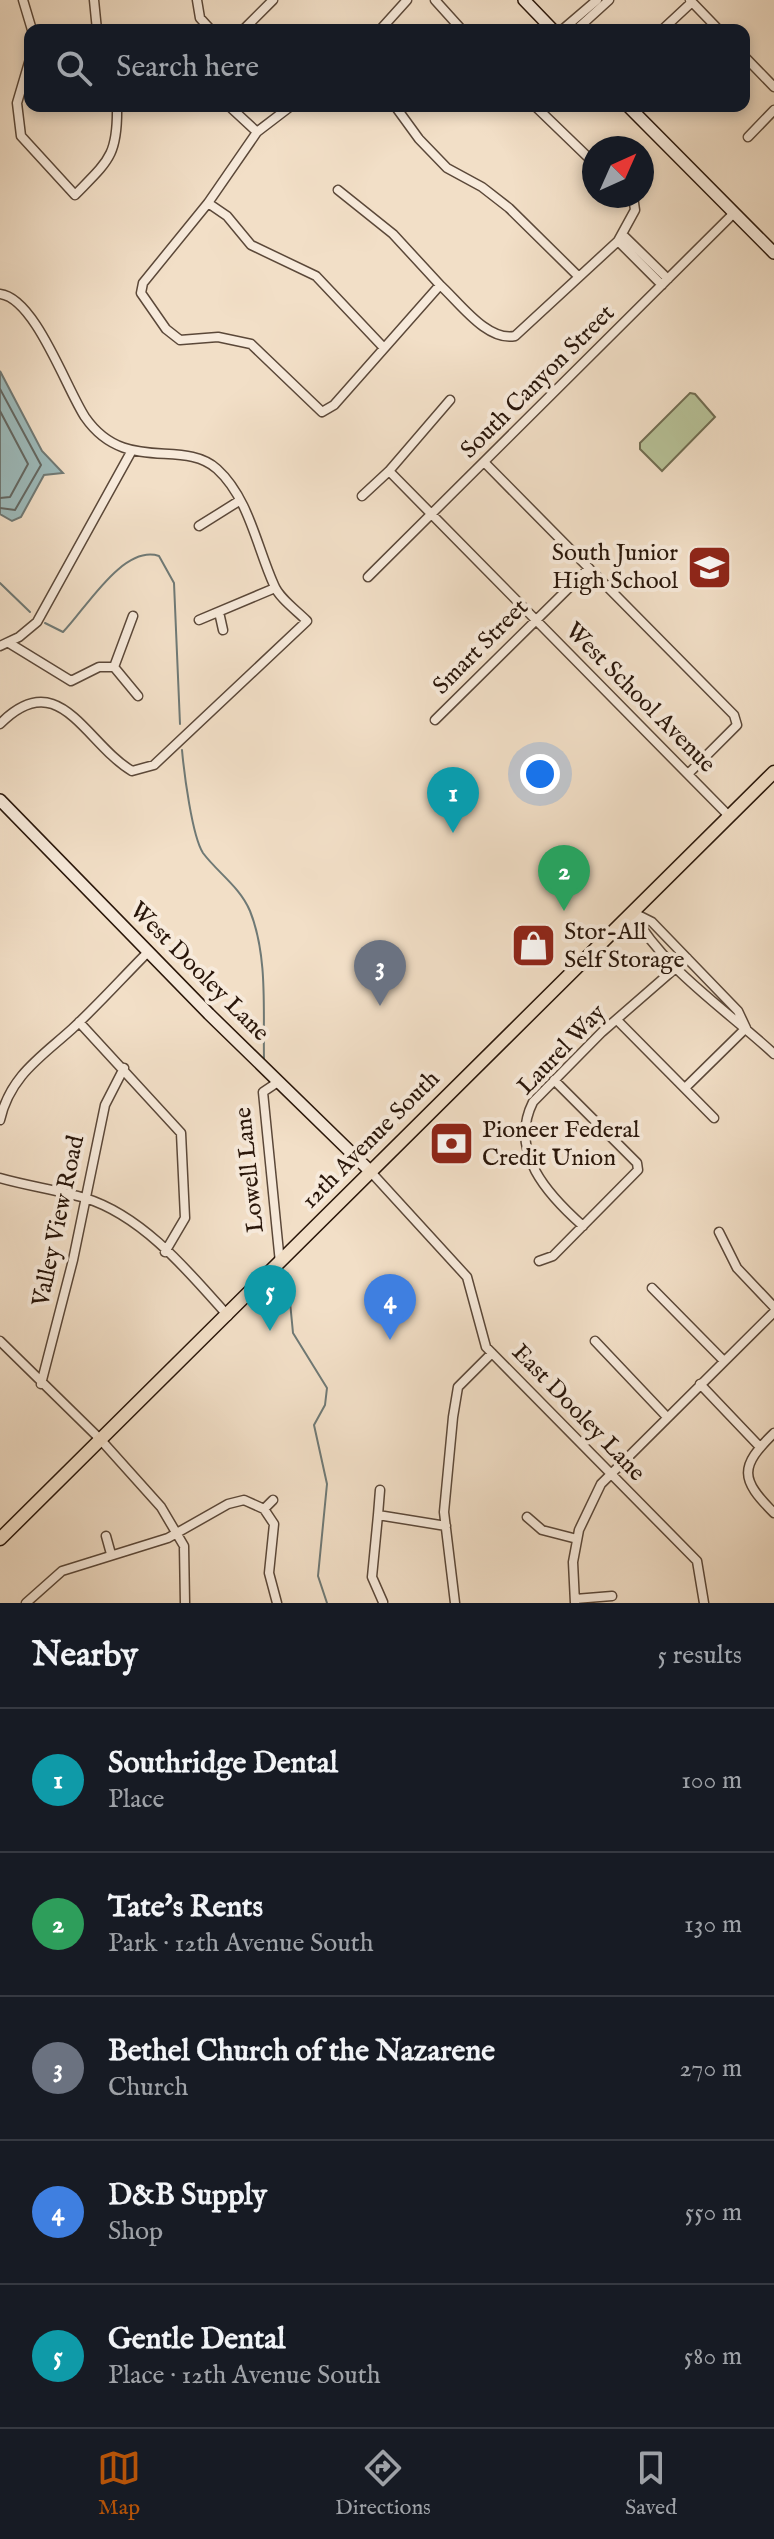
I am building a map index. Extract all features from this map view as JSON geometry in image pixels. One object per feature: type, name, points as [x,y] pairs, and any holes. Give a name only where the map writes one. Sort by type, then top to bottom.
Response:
[{"type":"main road","name":"12th Avenue South","points":[[0,1539],[774,772]]},
{"type":"street","points":[[23,0],[30,24]]},
{"type":"street","points":[[94,0],[96,24]]},
{"type":"street","points":[[197,0],[200,18],[206,24]]},
{"type":"street","points":[[249,24],[273,0]]},
{"type":"street","points":[[385,24],[407,0]]},
{"type":"street","points":[[435,0],[457,24]]},
{"type":"street","points":[[524,0],[547,24]]},
{"type":"street","points":[[569,24],[597,0]]},
{"type":"street","points":[[583,24],[609,0]]},
{"type":"street","points":[[668,24],[691,1],[713,24]]},
{"type":"street","points":[[750,62],[774,87]]},
{"type":"street","points":[[24,79],[17,103],[21,136],[75,195],[111,155],[117,143],[117,112]]},
{"type":"street","points":[[748,137],[774,110]]},
{"type":"street","points":[[235,112],[257,132]]},
{"type":"street","points":[[283,112],[257,132],[208,203],[143,283],[141,293],[166,329],[180,340],[218,337],[251,344],[322,412],[334,405],[440,285]]},
{"type":"street","points":[[400,112],[447,168],[482,187],[509,208],[578,276]]},
{"type":"street","points":[[541,112],[582,151]]},
{"type":"street","points":[[634,112],[774,253]]},
{"type":"street","points":[[338,190],[393,234],[440,285],[491,333],[505,338],[515,336],[621,238],[635,208]]},
{"type":"street","points":[[208,203],[227,216],[251,245],[316,276],[384,348]]},
{"type":"street","name":"South Canyon Street","points":[[368,577],[734,213]]},
{"type":"street","points":[[621,238],[665,282]]},
{"type":"street","points":[[0,294],[23,306],[86,418],[110,440],[131,452],[198,460],[217,469],[239,501],[254,531],[275,588],[307,621],[154,765],[132,771],[116,761],[68,712],[53,702],[33,701],[14,710],[0,724]]},
{"type":"street","points":[[362,496],[389,471],[450,400]]},
{"type":"street","points":[[114,667],[99,667],[71,681],[5,645],[37,622],[131,452]]},
{"type":"street","points":[[485,463],[734,715],[737,725],[689,773]]},
{"type":"street","name":"West School Avenue","points":[[389,471],[729,816]]},
{"type":"street","points":[[199,526],[239,501]]},
{"type":"street","name":"Smart Street","points":[[435,720],[589,568]]},
{"type":"street","points":[[199,620],[275,588]]},
{"type":"street","points":[[219,612],[223,630]]},
{"type":"street","points":[[114,667],[133,616]]},
{"type":"street","points":[[114,667],[138,696]]},
{"type":"street","name":"West Dooley Lane","points":[[0,800],[148,952],[370,1171]]},
{"type":"street","points":[[632,912],[652,922],[738,1011],[746,1028]]},
{"type":"street","points":[[632,912],[643,931],[729,1018],[746,1028],[774,1053]]},
{"type":"street","points":[[0,1120],[14,1084],[23,1071],[79,1022],[148,952]]},
{"type":"street","name":"Laurel Way","points":[[583,1226],[545,1189],[531,1165],[528,1111],[554,1080],[687,958]]},
{"type":"street","points":[[617,1020],[714,1118]]},
{"type":"street","points":[[79,1022],[181,1133],[185,1218],[165,1252]]},
{"type":"street","points":[[686,1087],[746,1028]]},
{"type":"street","name":"Valley View Road","points":[[41,1384],[73,1260],[105,1105],[124,1068]]},
{"type":"street","points":[[539,1261],[553,1256],[638,1170],[637,1163],[554,1080]]},
{"type":"street","name":"Lowell Lane","points":[[278,1082],[263,1092],[280,1263]]},
{"type":"street","name":"East Dooley Lane","points":[[370,1171],[467,1277],[486,1347],[697,1561],[704,1603]]},
{"type":"street","points":[[0,1178],[84,1198],[122,1215],[165,1252],[228,1316]]},
{"type":"street","points":[[612,1596],[575,1601],[573,1562],[588,1508],[610,1474],[774,1309],[737,1268],[719,1232]]},
{"type":"street","points":[[652,1288],[724,1361]]},
{"type":"street","points":[[0,1341],[144,1485],[179,1533],[184,1546],[185,1603]]},
{"type":"street","points":[[595,1341],[667,1417]]},
{"type":"street","points":[[455,1603],[444,1512],[458,1387],[469,1372],[492,1353]]},
{"type":"street","points":[[700,1384],[760,1447]]},
{"type":"street","points":[[774,1433],[752,1454],[748,1479],[752,1490],[774,1513]]},
{"type":"street","points":[[380,1490],[372,1577],[383,1602]]},
{"type":"street","points":[[26,1603],[62,1571],[179,1533],[228,1504],[244,1500],[264,1509],[274,1524],[269,1573],[277,1603]]},
{"type":"street","points":[[264,1509],[273,1500]]},
{"type":"street","points":[[378,1515],[446,1526]]},
{"type":"street","points":[[527,1517],[542,1530],[577,1539]]},
{"type":"street","points":[[106,1536],[111,1554]]},
{"type":"green space","points":[[690,393],[695,394],[715,417],[662,471],[640,449],[640,443]]},
{"type":"water","points":[[0,371],[42,451],[63,473],[44,475],[21,517],[12,521],[0,514]]},
{"type":"waterway","points":[[45,623],[63,632],[119,569],[145,555],[159,556],[174,583],[180,724]]},
{"type":"waterway","points":[[0,583],[30,612]]},
{"type":"waterway","points":[[182,750],[189,803],[199,845],[241,895],[256,928],[263,984],[264,1059]]},
{"type":"waterway","points":[[288,1281],[293,1333],[327,1388],[325,1405],[314,1425],[327,1484],[318,1576],[327,1603]]},
{"type":"place","name":"South Junior High School","points":[[709,567]]},
{"type":"place","name":"Southridge Dental","points":[[453,833]]},
{"type":"place","name":"Tate's Rents","points":[[564,911]]},
{"type":"place","name":"Stor-All Self Storage","points":[[533,946]]},
{"type":"place","name":"Bethel Church of the Nazarene","points":[[380,1006]]},
{"type":"place","name":"Pioneer Federal Credit Union","points":[[451,1144]]},
{"type":"place","name":"Gentle Dental","points":[[270,1331]]},
{"type":"place","name":"D&B Supply","points":[[390,1340]]}]
